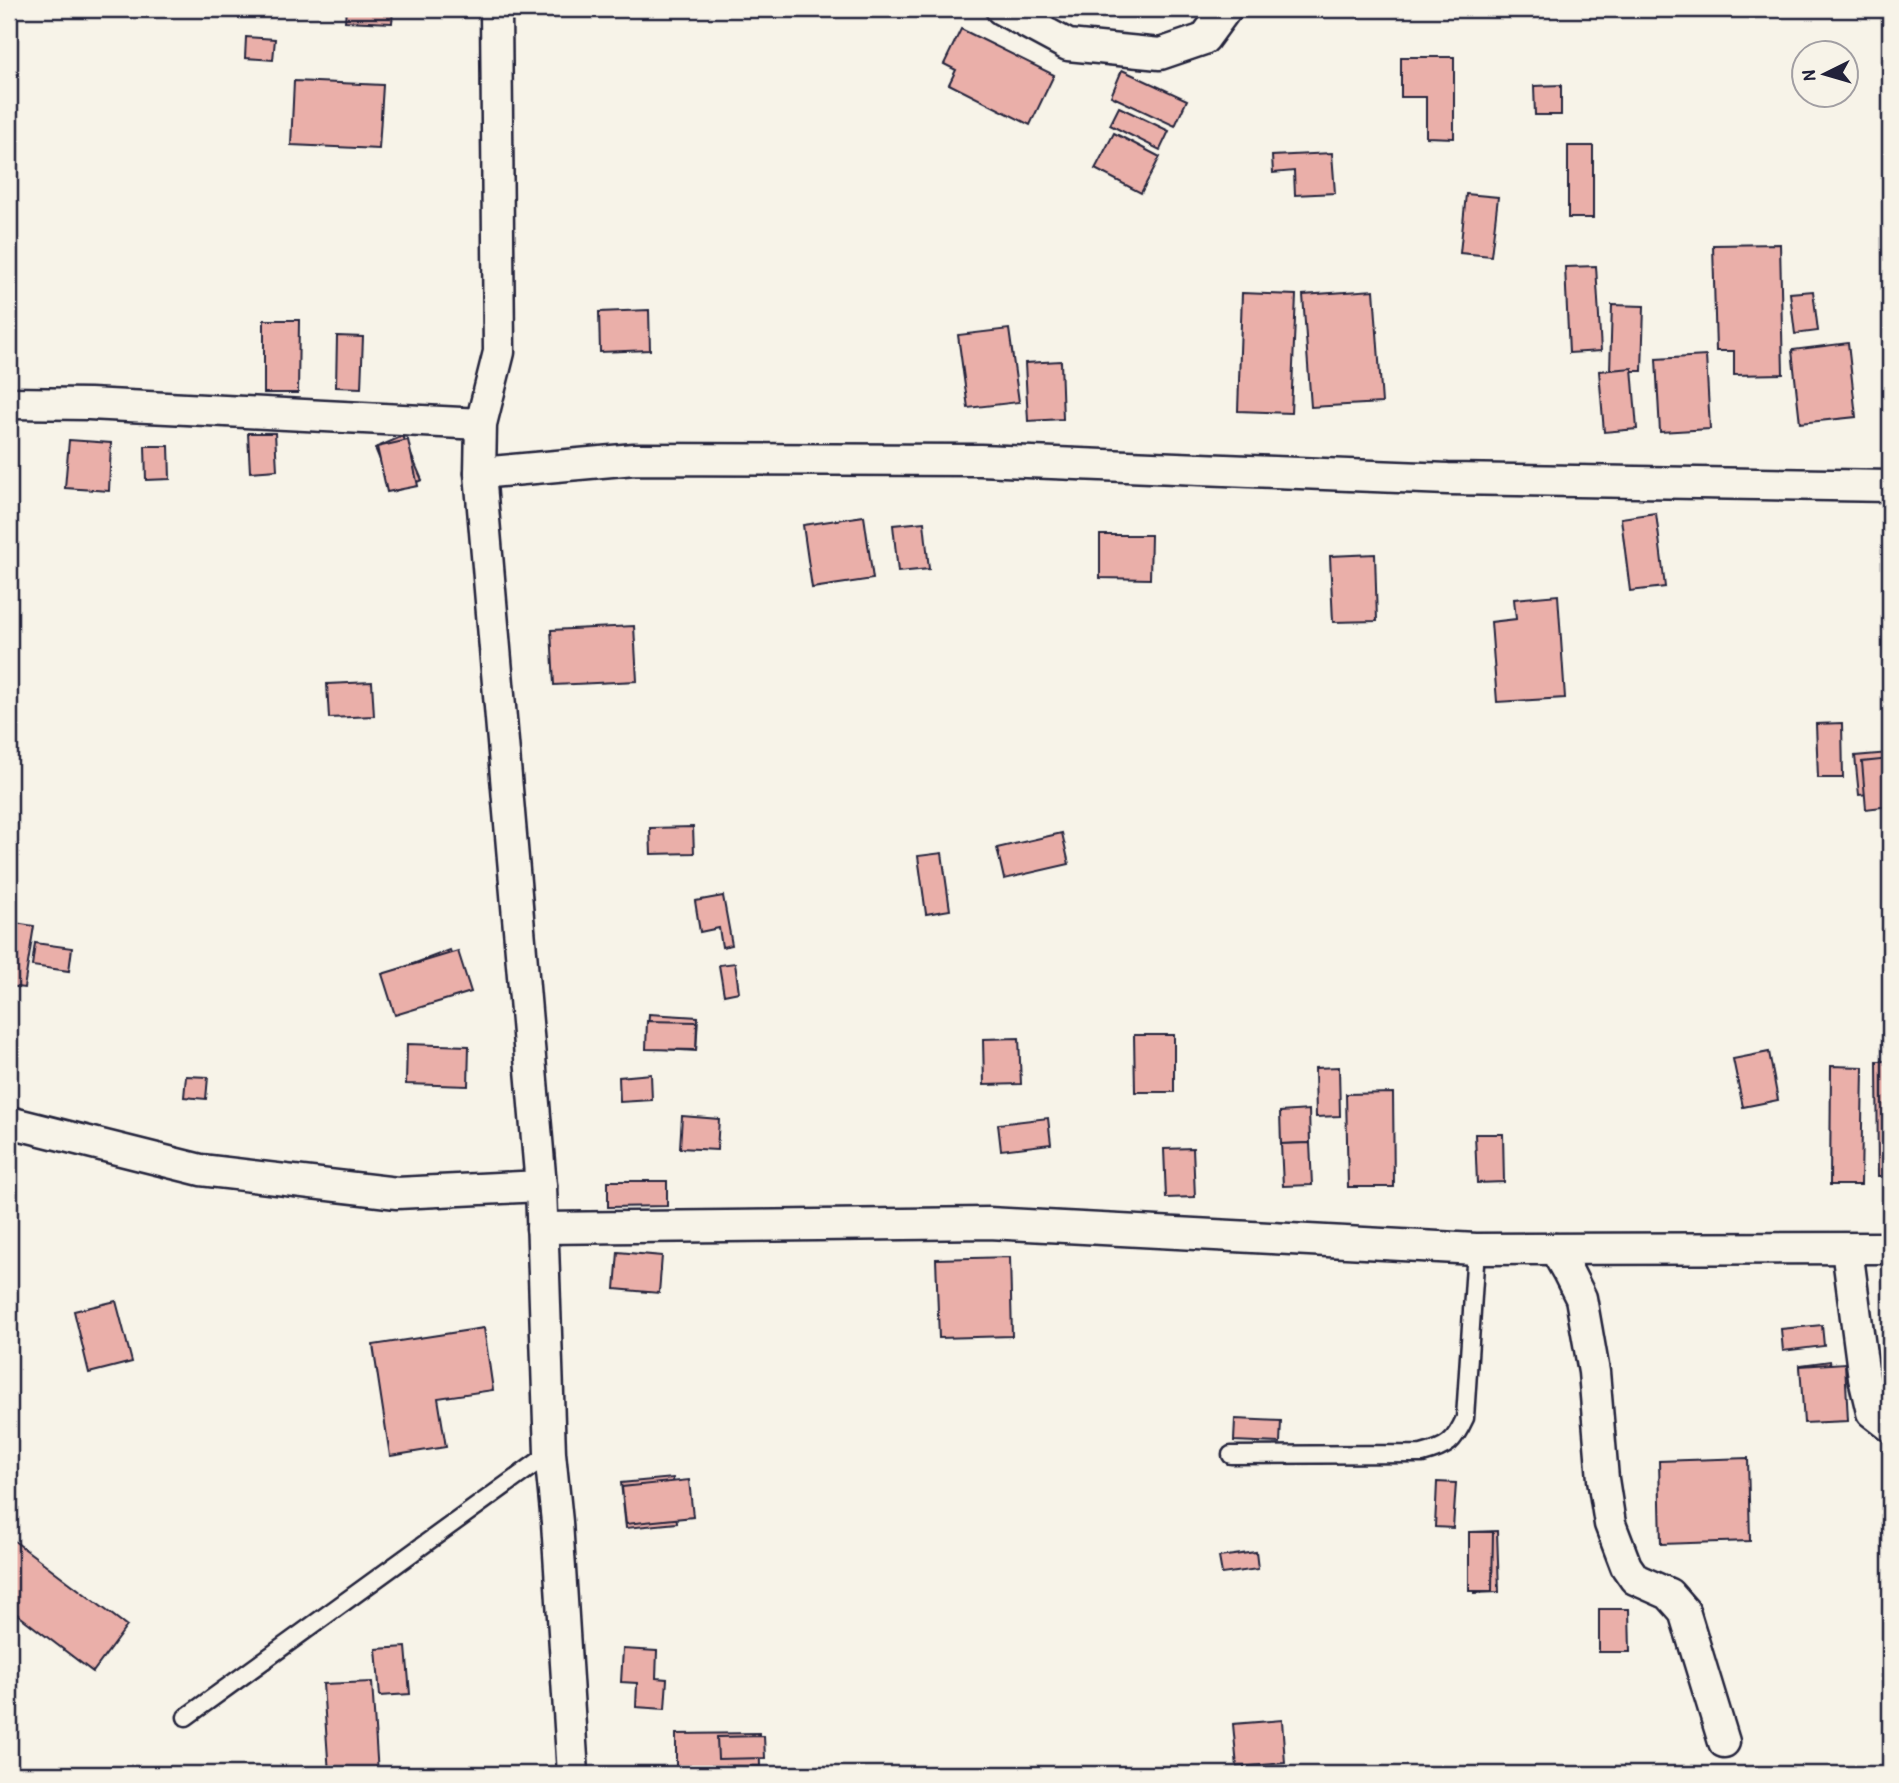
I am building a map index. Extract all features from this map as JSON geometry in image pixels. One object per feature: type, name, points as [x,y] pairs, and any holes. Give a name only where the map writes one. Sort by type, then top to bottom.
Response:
[{"type":"street","points":[[496,9],[499,352],[481,424],[480,473],[541,1186],[550,1453],[573,1774]]},
{"type":"street","points":[[1001,9],[1068,45],[1160,54],[1204,39],[1226,9]]},
{"type":"street","points":[[9,403],[89,404],[481,424]]},
{"type":"street","points":[[480,473],[634,459],[980,460],[1448,479],[1890,485]]},
{"type":"street","points":[[9,1122],[201,1170],[397,1193],[541,1186]]},
{"type":"street","points":[[542,1228],[989,1223],[1476,1249],[1890,1248]]},
{"type":"street","points":[[1847,1248],[1869,1401],[1872,1412],[1890,1426]]},
{"type":"street","points":[[1555,1249],[1581,1298],[1594,1372],[1602,1479],[1610,1524],[1626,1566],[1635,1579],[1669,1594],[1684,1611],[1724,1742]]},
{"type":"lane","points":[[1231,1455],[1423,1454],[1444,1448],[1458,1436],[1465,1419],[1476,1249]]},
{"type":"lane","points":[[186,1717],[550,1453]]},
{"type":"building","points":[[346,9],[393,9],[392,23],[345,21]]},
{"type":"building","points":[[961,29],[1054,75],[1030,125],[949,84],[956,70],[944,64]]},
{"type":"building","points":[[246,37],[275,39],[273,60],[245,58]]},
{"type":"building","points":[[1401,57],[1454,57],[1454,138],[1426,137],[1426,97],[1401,97]]},
{"type":"building","points":[[1122,70],[1187,100],[1175,126],[1111,96]]},
{"type":"building","points":[[294,81],[383,85],[379,149],[291,145]]},
{"type":"building","points":[[1561,85],[1561,115],[1535,115],[1534,86]]},
{"type":"building","points":[[1119,107],[1169,131],[1160,150],[1110,125]]},
{"type":"building","points":[[1114,133],[1160,157],[1141,193],[1095,169]]},
{"type":"building","points":[[1568,146],[1593,146],[1593,218],[1568,218]]},
{"type":"building","points":[[1332,153],[1335,193],[1295,195],[1294,171],[1273,173],[1272,156]]},
{"type":"building","points":[[1466,194],[1498,197],[1491,256],[1460,253]]},
{"type":"building","points":[[1780,244],[1783,374],[1734,375],[1734,351],[1716,351],[1713,245]]},
{"type":"building","points":[[1596,266],[1601,351],[1569,353],[1565,267]]},
{"type":"building","points":[[1374,290],[1382,403],[1311,407],[1303,295]]},
{"type":"building","points":[[1813,291],[1818,331],[1795,334],[1790,293]]},
{"type":"building","points":[[1242,293],[1296,295],[1291,413],[1238,411]]},
{"type":"building","points":[[1612,305],[1644,306],[1642,371],[1610,371]]},
{"type":"building","points":[[649,310],[650,350],[600,352],[599,312]]},
{"type":"building","points":[[264,320],[299,320],[298,393],[264,393]]},
{"type":"building","points":[[1009,329],[1019,402],[968,408],[958,335]]},
{"type":"building","points":[[337,336],[363,337],[361,388],[336,387]]},
{"type":"building","points":[[1848,343],[1856,417],[1800,423],[1792,350]]},
{"type":"building","points":[[1706,356],[1710,429],[1660,432],[1656,359]]},
{"type":"building","points":[[1061,361],[1063,419],[1028,421],[1025,363]]},
{"type":"building","points":[[1632,368],[1637,429],[1604,432],[1599,371]]},
{"type":"building","points":[[248,433],[275,433],[277,470],[250,472]]},
{"type":"building","points":[[403,436],[422,480],[393,492],[375,448]]},
{"type":"building","points":[[69,440],[111,443],[109,491],[65,488]]},
{"type":"building","points":[[408,440],[418,486],[387,492],[377,447]]},
{"type":"building","points":[[145,446],[169,446],[170,479],[146,480]]},
{"type":"building","points":[[1656,513],[1665,587],[1630,591],[1621,518]]},
{"type":"building","points":[[864,516],[873,579],[812,588],[803,525]]},
{"type":"building","points":[[924,522],[929,569],[898,572],[893,525]]},
{"type":"building","points":[[1100,535],[1151,535],[1150,579],[1100,578]]},
{"type":"building","points":[[1375,554],[1377,621],[1333,622],[1330,556]]},
{"type":"building","points":[[1558,595],[1565,698],[1497,702],[1491,622],[1516,619],[1514,599]]},
{"type":"building","points":[[634,626],[637,681],[554,685],[551,630]]},
{"type":"building","points":[[372,682],[374,716],[329,718],[327,684]]},
{"type":"building","points":[[1842,723],[1843,778],[1818,778],[1816,724]]},
{"type":"building","points":[[1889,753],[1890,792],[1859,795],[1855,756]]},
{"type":"building","points":[[1890,759],[1890,806],[1866,809],[1862,762]]},
{"type":"building","points":[[693,827],[694,853],[651,854],[650,828]]},
{"type":"building","points":[[1062,833],[1069,864],[1004,879],[997,848]]},
{"type":"building","points":[[942,853],[950,910],[926,914],[918,856]]},
{"type":"building","points":[[723,896],[732,945],[722,947],[719,928],[700,932],[695,901]]},
{"type":"building","points":[[9,922],[34,926],[24,988],[9,986]]},
{"type":"building","points":[[35,943],[72,948],[69,971],[32,966]]},
{"type":"building","points":[[450,950],[463,986],[396,1011],[383,975]]},
{"type":"building","points":[[458,951],[471,992],[395,1015],[382,974]]},
{"type":"building","points":[[735,963],[739,992],[724,995],[719,965]]},
{"type":"building","points":[[649,1014],[698,1017],[696,1051],[647,1048]]},
{"type":"building","points":[[647,1021],[697,1022],[696,1050],[646,1049]]},
{"type":"building","points":[[1134,1035],[1174,1035],[1174,1092],[1135,1092]]},
{"type":"building","points":[[1019,1038],[1021,1084],[984,1085],[983,1039]]},
{"type":"building","points":[[407,1044],[469,1046],[468,1086],[406,1084]]},
{"type":"building","points":[[1769,1052],[1778,1100],[1743,1107],[1733,1059]]},
{"type":"building","points":[[1877,1061],[1890,1061],[1890,1176],[1878,1176]]},
{"type":"building","points":[[1831,1066],[1863,1067],[1861,1185],[1830,1185]]},
{"type":"building","points":[[1339,1067],[1340,1116],[1316,1117],[1315,1068]]},
{"type":"building","points":[[651,1074],[652,1100],[620,1102],[619,1077]]},
{"type":"building","points":[[186,1076],[208,1077],[206,1099],[184,1097]]},
{"type":"building","points":[[1393,1093],[1394,1187],[1348,1187],[1346,1094]]},
{"type":"building","points":[[1309,1110],[1310,1143],[1281,1144],[1280,1112]]},
{"type":"building","points":[[682,1116],[719,1119],[717,1150],[680,1148]]},
{"type":"building","points":[[1048,1118],[1051,1144],[1001,1150],[998,1124]]},
{"type":"building","points":[[1475,1134],[1503,1134],[1504,1182],[1477,1183]]},
{"type":"building","points":[[1310,1143],[1312,1185],[1283,1186],[1281,1144]]},
{"type":"building","points":[[1193,1148],[1195,1197],[1166,1198],[1164,1149]]},
{"type":"building","points":[[608,1181],[667,1181],[667,1206],[608,1207]]},
{"type":"building","points":[[618,1252],[662,1256],[659,1293],[615,1289]]},
{"type":"building","points":[[1010,1257],[1012,1336],[939,1338],[936,1259]]},
{"type":"building","points":[[116,1301],[132,1362],[89,1373],[74,1311]]},
{"type":"building","points":[[1822,1325],[1824,1346],[1783,1351],[1781,1329]]},
{"type":"building","points":[[484,1328],[493,1390],[438,1398],[446,1447],[390,1456],[373,1345]]},
{"type":"building","points":[[1830,1361],[1838,1419],[1808,1422],[1800,1365]]},
{"type":"building","points":[[1845,1363],[1848,1421],[1804,1423],[1800,1366]]},
{"type":"building","points":[[1235,1419],[1281,1421],[1280,1443],[1234,1441]]},
{"type":"building","points":[[1748,1458],[1750,1541],[1661,1544],[1659,1461]]},
{"type":"building","points":[[673,1478],[677,1523],[626,1528],[621,1483]]},
{"type":"building","points":[[689,1480],[693,1517],[626,1524],[622,1487]]},
{"type":"building","points":[[1437,1482],[1456,1483],[1453,1528],[1435,1527]]},
{"type":"building","points":[[1497,1531],[1499,1592],[1474,1593],[1472,1532]]},
{"type":"building","points":[[1469,1532],[1493,1532],[1492,1591],[1469,1591]]},
{"type":"building","points":[[9,1537],[127,1626],[93,1672],[9,1608]]},
{"type":"building","points":[[1256,1552],[1258,1569],[1222,1574],[1219,1557]]},
{"type":"building","points":[[1599,1609],[1629,1609],[1630,1652],[1599,1652]]},
{"type":"building","points":[[406,1647],[410,1694],[380,1696],[376,1649]]},
{"type":"building","points":[[623,1649],[657,1651],[656,1678],[667,1679],[665,1709],[636,1707],[637,1683],[621,1682]]},
{"type":"building","points":[[372,1682],[378,1774],[329,1774],[323,1684]]},
{"type":"building","points":[[1282,1720],[1285,1763],[1237,1767],[1233,1724]]},
{"type":"building","points":[[759,1733],[760,1766],[676,1767],[676,1734]]},
{"type":"building","points":[[764,1736],[765,1758],[718,1759],[717,1737]]}]
